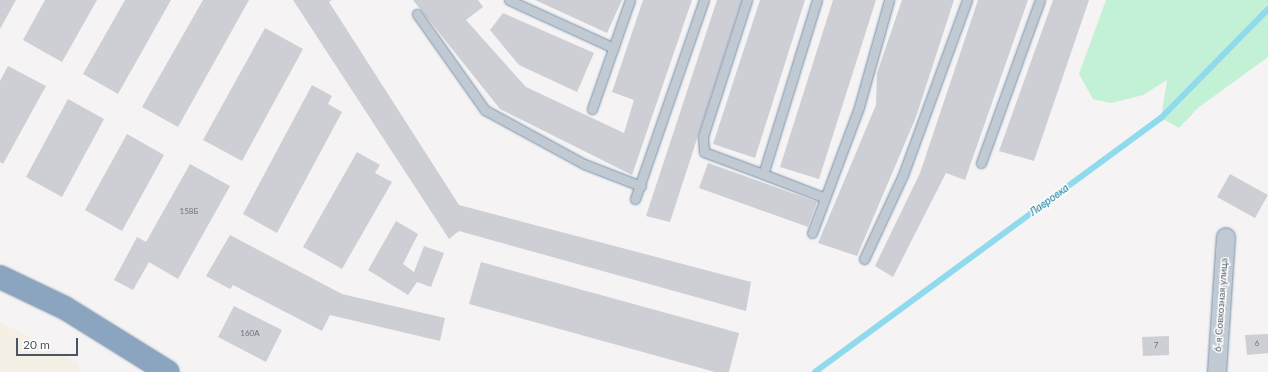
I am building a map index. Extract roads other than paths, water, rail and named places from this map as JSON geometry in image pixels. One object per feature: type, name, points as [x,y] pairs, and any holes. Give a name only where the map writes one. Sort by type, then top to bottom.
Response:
[{"type":"highway","points":[[0,277],[64,308],[168,372]]},
{"type":"street","name":"6-я Совхозная улица","points":[[1218,372],[1226,237]]},
{"type":"lane","points":[[509,0],[614,48]]},
{"type":"lane","points":[[592,109],[630,0]]},
{"type":"lane","points":[[635,200],[704,0]]},
{"type":"lane","points":[[747,0],[703,136],[704,152],[823,197]]},
{"type":"lane","points":[[763,174],[817,0]]},
{"type":"lane","points":[[812,233],[823,197],[859,107],[889,0]]},
{"type":"lane","points":[[864,259],[903,175],[967,0]]},
{"type":"lane","points":[[980,163],[1040,0]]},
{"type":"lane","points":[[417,14],[485,110],[584,164],[641,186]]},
{"type":"waterway","name":"Лавровка","points":[[815,372],[1161,118],[1268,9]]}]
